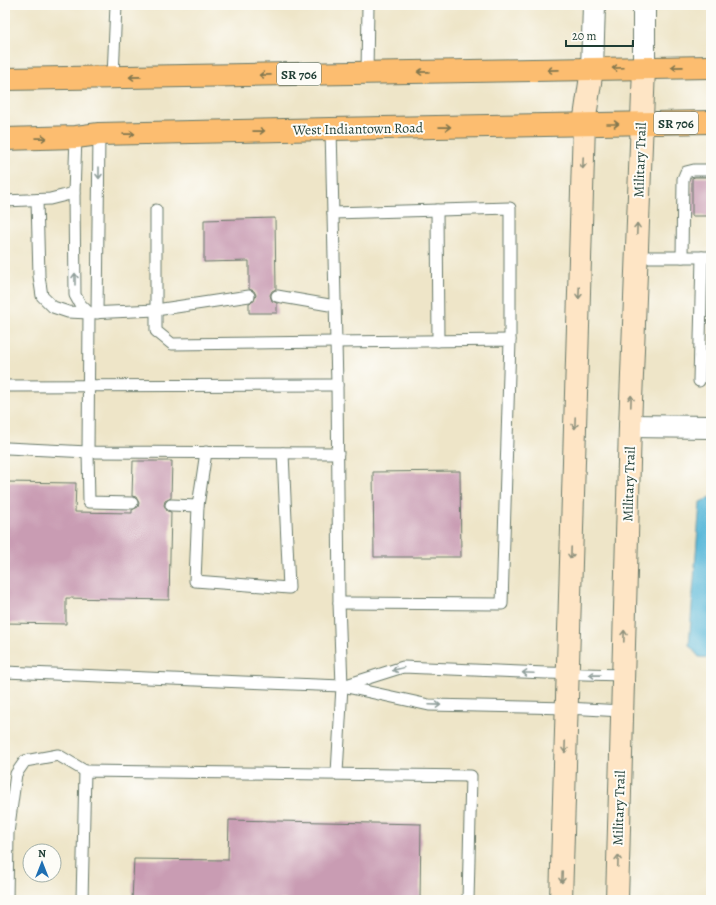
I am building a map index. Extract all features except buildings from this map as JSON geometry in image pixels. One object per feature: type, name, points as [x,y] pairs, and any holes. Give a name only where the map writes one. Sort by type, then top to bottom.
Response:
[{"type":"main road","name":"SR 706","points":[[5,79],[711,67]]},
{"type":"main road","name":"Military Trail","points":[[617,900],[630,426],[644,68]]},
{"type":"main road","points":[[561,900],[584,124],[592,69]]},
{"type":"main road","name":"West Indiantown Road","points":[[5,139],[76,137],[99,134],[711,122]]},
{"type":"street","points":[[592,69],[594,5]]},
{"type":"street","points":[[644,5],[644,68]]},
{"type":"street","points":[[630,426],[711,427]]},
{"type":"lane","points":[[114,77],[116,5]]},
{"type":"lane","points":[[368,5],[368,73]]},
{"type":"lane","points":[[331,129],[337,385],[339,603],[342,686],[337,774]]},
{"type":"lane","points":[[99,134],[93,313],[88,386],[89,502],[132,503]]},
{"type":"lane","points":[[76,137],[74,193],[75,295],[80,304],[93,313]]},
{"type":"lane","points":[[682,257],[683,179],[686,172],[694,170],[711,170]]},
{"type":"lane","points":[[5,202],[50,199],[74,193]]},
{"type":"lane","points":[[37,200],[39,276],[42,296],[53,307],[68,312],[93,313],[156,310],[249,296]]},
{"type":"lane","points":[[333,213],[510,208],[510,340],[502,604],[339,603]]},
{"type":"lane","points":[[156,210],[156,331],[172,344],[510,340]]},
{"type":"lane","points":[[437,210],[438,341]]},
{"type":"lane","points":[[636,256],[707,257],[699,380]]},
{"type":"lane","points":[[276,296],[335,306]]},
{"type":"lane","points":[[5,386],[337,385]]},
{"type":"lane","points":[[7,448],[88,452],[338,453]]},
{"type":"lane","points":[[206,452],[198,506],[195,581],[289,588],[283,453]]},
{"type":"lane","points":[[171,505],[198,506]]},
{"type":"lane","points":[[342,686],[403,667],[623,675]]},
{"type":"lane","points":[[5,672],[342,686],[429,705],[567,708],[622,712]]},
{"type":"lane","points":[[7,900],[7,833],[16,774],[25,761],[58,755],[85,770],[471,776],[468,900]]},
{"type":"lane","points":[[82,900],[85,770]]},
{"type":"water","points":[[711,497],[711,658],[699,657],[689,645],[700,502]]}]
